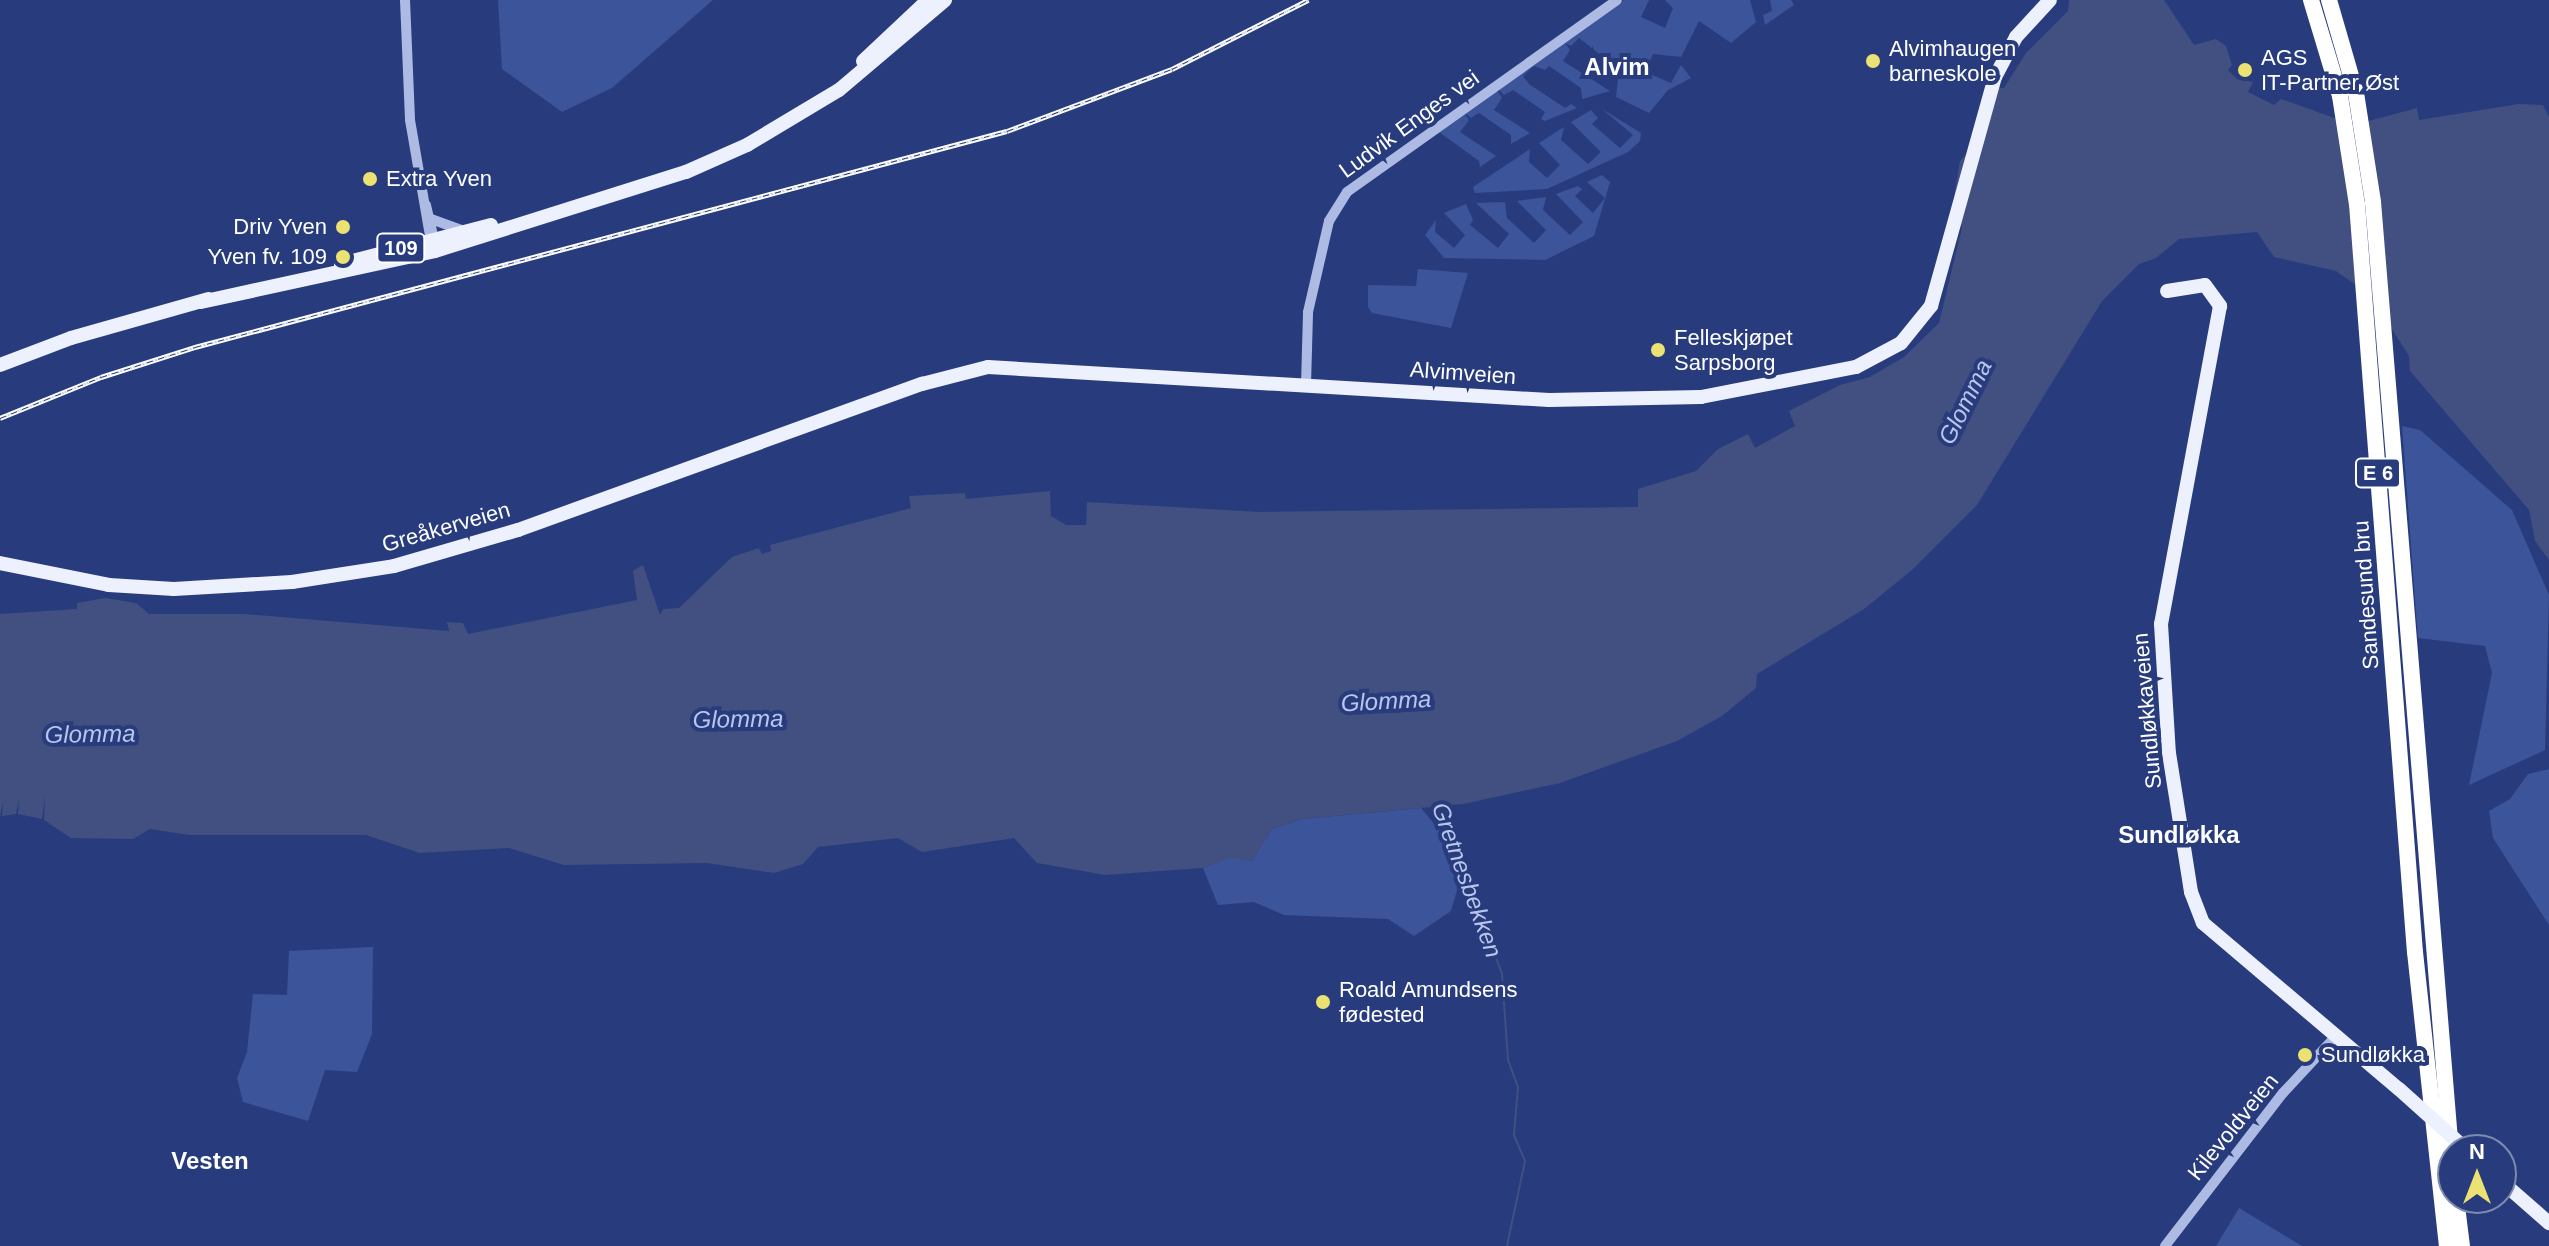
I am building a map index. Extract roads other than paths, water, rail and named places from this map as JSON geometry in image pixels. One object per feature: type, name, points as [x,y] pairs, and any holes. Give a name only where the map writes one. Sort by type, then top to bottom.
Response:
[{"type":"highway","name":"Sandesund bru","points":[[2311,0],[2340,96],[2354,180],[2423,952]]},
{"type":"highway","name":"Sandesund bru","points":[[2329,0],[2356,93],[2373,202],[2423,952]]},
{"type":"highway","name":"E 6","points":[[2423,952],[2447,1134]]},
{"type":"highway","name":"E 6","points":[[2423,952],[2447,1246]]},
{"type":"highway","points":[[2458,1214],[2462,1246]]},
{"type":"main road","name":"109","points":[[815,104],[928,0]]},
{"type":"main road","name":"109","points":[[0,365],[71,338],[603,199],[711,162],[815,104],[864,72],[945,0]]},
{"type":"main road","name":"Alvimveien","points":[[885,398],[954,374],[999,366],[1533,400],[1665,399],[1832,373],[1884,355],[1916,328],[1936,296],[1978,137],[2004,56],[2050,0]]},
{"type":"main road","name":"109","points":[[432,244],[468,231],[603,199]]},
{"type":"main road","name":"Sundløkkaveien","points":[[2167,291],[2205,285],[2220,306],[2161,624],[2169,753],[2191,892],[2203,923],[2449,1134]]},
{"type":"main road","name":"Greåkerveien","points":[[0,563],[144,588],[280,583],[370,570],[518,530],[885,398]]},
{"type":"main road","points":[[2517,1195],[2549,1223]]},
{"type":"street","points":[[405,0],[410,120],[432,244]]},
{"type":"street","name":"Ludvik Enges vei","points":[[1306,385],[1308,312],[1329,221],[1347,192],[1617,0]]},
{"type":"street","points":[[421,192],[431,219],[432,244]]},
{"type":"street","points":[[431,219],[468,231]]},
{"type":"street","name":"Kilevoldveien","points":[[2165,1246],[2283,1093],[2336,1036]]},
{"type":"water","name":"Glomma","points":[[2069,0],[2164,0],[2194,45],[2216,39],[2226,46],[2232,65],[2228,70],[2237,79],[2253,82],[2248,92],[2274,105],[2281,99],[2354,125],[2417,108],[2419,120],[2519,104],[2543,105],[2549,117],[2549,560],[2535,541],[2529,510],[2410,371],[2409,356],[2370,295],[2336,271],[2274,257],[2257,232],[2179,239],[2156,258],[2139,264],[2102,301],[1977,505],[1912,570],[1864,609],[1757,674],[1756,688],[1722,716],[1677,741],[1560,783],[1463,804],[1302,819],[1272,829],[1252,861],[1230,858],[1203,868],[1105,875],[1037,863],[1014,838],[922,852],[898,838],[818,847],[803,864],[774,873],[707,863],[564,865],[509,848],[420,853],[366,835],[189,835],[150,829],[133,839],[71,838],[44,820],[45,796],[42,819],[18,814],[19,798],[16,814],[2,816],[3,801],[0,817],[0,614],[77,609],[77,603],[105,598],[136,603],[149,614],[245,614],[449,631],[447,622],[463,623],[468,634],[637,600],[633,571],[643,565],[660,615],[663,609],[679,608],[732,557],[759,548],[762,554],[771,551],[770,545],[911,508],[909,496],[965,493],[966,499],[1050,491],[1051,516],[1066,525],[1086,525],[1087,502],[1260,512],[1638,507],[1638,489],[1696,471],[1718,449],[1748,434],[1755,448],[1795,426],[1789,411],[1840,385],[1870,377],[1904,357],[1939,323],[1962,228],[1954,197],[1960,161],[1986,133],[1999,88],[2004,88],[2026,53],[2068,11]]},
{"type":"waterway","name":"Gretnesbekken","points":[[1438,806],[1502,974],[1508,1060],[1518,1087],[1514,1135],[1525,1161],[1507,1246]]},
{"type":"railway","points":[[0,418],[101,377],[195,347],[1007,131],[1172,69],[1308,0]]},
{"type":"place","name":"Alvimhaugen barneskole","points":[[1873,61]]},
{"type":"place","name":"AGS IT-Partner Øst","points":[[2245,70]]},
{"type":"place","name":"Extra Yven","points":[[370,179]]},
{"type":"place","name":"Driv Yven","points":[[343,227]]},
{"type":"place","name":"Yven fv. 109","points":[[343,257]]},
{"type":"place","name":"Felleskjøpet Sarpsborg","points":[[1658,350]]},
{"type":"place","name":"Roald Amundsens fødested","points":[[1323,1002]]},
{"type":"place","name":"Sundløkka","points":[[2305,1055]]},
{"type":"district","name":"Alvim","points":[[1617,67]]},
{"type":"district","name":"Sundløkka","points":[[2179,835]]},
{"type":"district","name":"Vesten","points":[[210,1161]]}]
